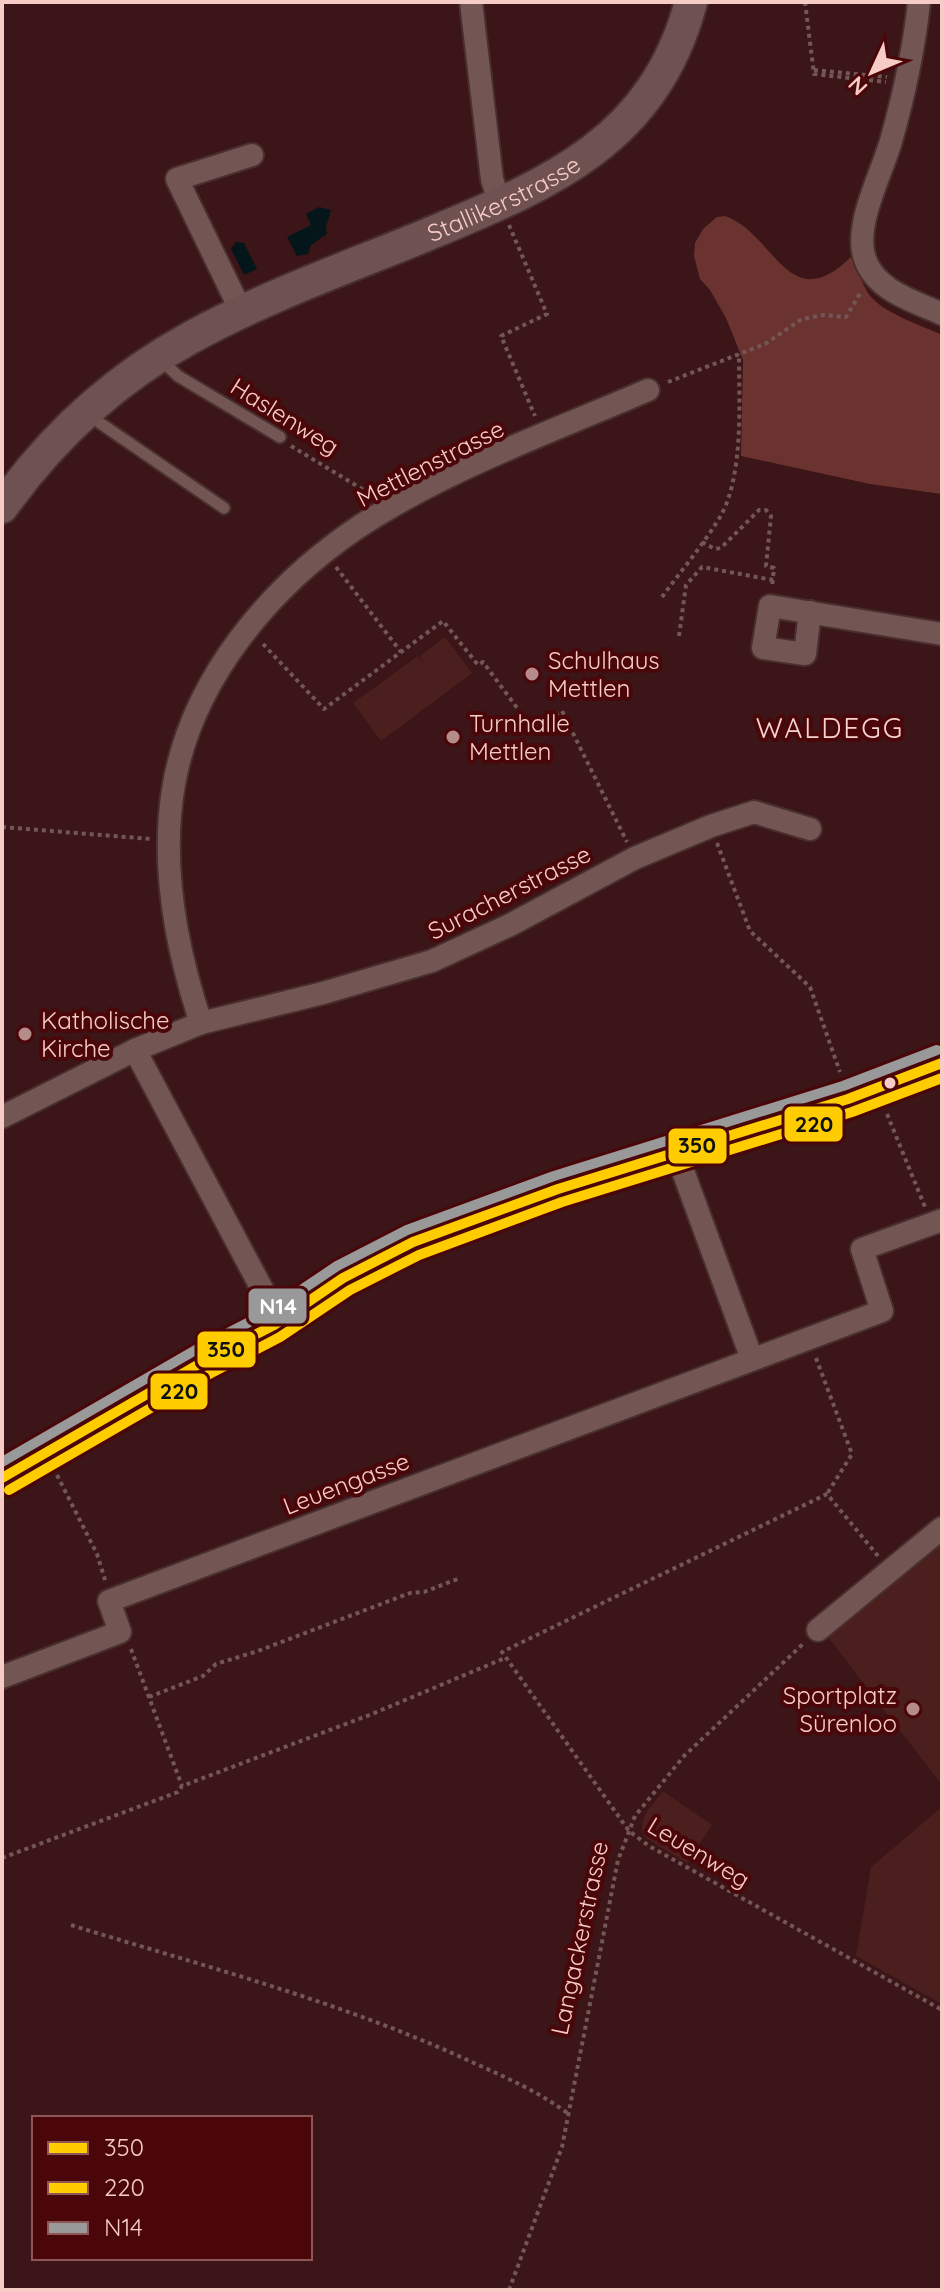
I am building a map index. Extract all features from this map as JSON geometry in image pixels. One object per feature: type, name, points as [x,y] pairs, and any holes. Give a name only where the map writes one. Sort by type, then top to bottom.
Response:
[{"type":"main road","name":"Stallikerstrasse","points":[[2,507],[39,458],[87,410],[159,357],[192,337],[500,205],[568,169],[621,126],[639,105],[665,67],[691,2]]},
{"type":"main road","points":[[2,1478],[206,1360],[274,1325],[343,1278],[413,1242],[493,1211],[848,1099],[942,1063]]},
{"type":"street","points":[[471,2],[492,179],[500,205]]},
{"type":"street","points":[[919,2],[906,81],[891,141],[861,232],[864,257],[872,272],[889,290],[942,314]]},
{"type":"street","points":[[242,313],[177,179],[252,155]]},
{"type":"street","name":"Mettlenstrasse","points":[[201,1023],[188,984],[172,899],[169,840],[174,783],[191,725],[216,674],[248,628],[281,592],[325,553],[391,508],[428,488],[648,390]]},
{"type":"street","points":[[810,612],[805,654],[763,648],[770,606],[810,612],[942,634]]},
{"type":"street","name":"Suracherstrasse","points":[[2,1117],[135,1050],[201,1023],[323,993],[432,961],[510,925],[635,858],[711,826],[754,812],[810,829]]},
{"type":"street","points":[[135,1050],[270,1304],[274,1325]]},
{"type":"street","points":[[676,1152],[752,1359]]},
{"type":"street","name":"Leuengasse","points":[[120,1632],[109,1601],[882,1311],[862,1249],[937,1222]]},
{"type":"street","points":[[818,1630],[942,1528]]},
{"type":"street","points":[[2,1677],[120,1632]]},
{"type":"lane","name":"Haslenweg","points":[[159,357],[178,376],[280,437]]},
{"type":"lane","points":[[87,410],[100,423],[224,508]]},
{"type":"path","points":[[805,2],[814,72],[906,81]]},
{"type":"path","points":[[500,205],[547,314],[501,336],[544,435]]},
{"type":"path","points":[[648,390],[765,344],[802,319],[824,315],[846,317],[872,272]]},
{"type":"path","points":[[662,597],[721,515],[733,475],[738,440],[739,354]]},
{"type":"path","name":"Haslenweg","points":[[280,437],[286,444],[391,508]]},
{"type":"path","points":[[702,542],[715,549],[721,548],[759,510],[766,510],[771,516],[766,566],[774,568],[770,606]]},
{"type":"path","points":[[325,553],[401,652]]},
{"type":"path","points":[[679,636],[686,585],[702,567],[773,580]]},
{"type":"path","points":[[248,628],[324,709],[443,621],[478,665],[483,662],[532,728],[562,711],[635,858]]},
{"type":"path","points":[[711,826],[750,931],[810,987],[840,1072]]},
{"type":"path","points":[[2,827],[169,840]]},
{"type":"path","points":[[887,1114],[937,1222]]},
{"type":"path","points":[[2,1858],[372,1714],[504,1655],[827,1494],[852,1454],[815,1355]]},
{"type":"path","points":[[59,1479],[106,1577]]},
{"type":"path","points":[[827,1494],[890,1571]]},
{"type":"path","points":[[149,1697],[203,1676],[216,1664],[410,1593],[424,1592],[460,1578]]},
{"type":"path","name":"Langackerstrasse","points":[[509,2290],[562,2147],[618,1860],[635,1816],[684,1756],[818,1630]]},
{"type":"path","points":[[120,1632],[129,1645],[182,1786]]},
{"type":"path","name":"Leuenweg","points":[[504,1655],[629,1831],[649,1846],[942,2010]]},
{"type":"path","points":[[71,1925],[312,1999],[421,2039],[544,2096],[570,2115]]},
{"type":"shaded area","points":[[319,207],[331,210],[327,234],[311,245],[308,254],[297,256],[287,237],[311,225],[306,214]]},
{"type":"shaded area","points":[[725,216],[742,225],[797,276],[812,279],[830,274],[851,257],[874,300],[891,312],[942,335],[942,494],[870,484],[741,456],[743,360],[726,318],[700,279],[694,256],[695,243],[703,229],[717,217]]},
{"type":"shaded area","points":[[236,242],[244,243],[257,269],[244,275],[231,249]]},
{"type":"shaded area","points":[[445,637],[472,673],[381,741],[353,703],[418,656],[425,665],[420,656]]},
{"type":"shaded area","name":"Sportplatz Sürenloo","points":[[942,1538],[942,1785],[825,1633]]},
{"type":"shaded area","points":[[663,1791],[712,1825],[687,1863],[646,1838],[643,1832],[643,1820]]},
{"type":"shaded area","points":[[942,1807],[942,2004],[856,1956],[871,1867]]},
{"type":"transit line","name":"N14","points":[[2,1462],[199,1348],[267,1313],[337,1266],[407,1230],[554,1176],[843,1086],[937,1050]]},
{"type":"transit line","name":"350","points":[[2,1478],[206,1360],[274,1325],[343,1278],[413,1242],[558,1189],[848,1099],[942,1063]]},
{"type":"transit line","name":"220","points":[[9,1490],[213,1372],[280,1337],[350,1290],[419,1255],[562,1202],[852,1112],[942,1078]]},
{"type":"place","name":"Schulhaus Mettlen","points":[[532,674]]},
{"type":"place","name":"Turnhalle Mettlen","points":[[453,737]]},
{"type":"place","name":"Katholische Kirche","points":[[25,1034]]},
{"type":"place","name":"Sportplatz Sürenloo","points":[[913,1709]]},
{"type":"district","name":"WALDEGG","points":[[830,727]]}]
